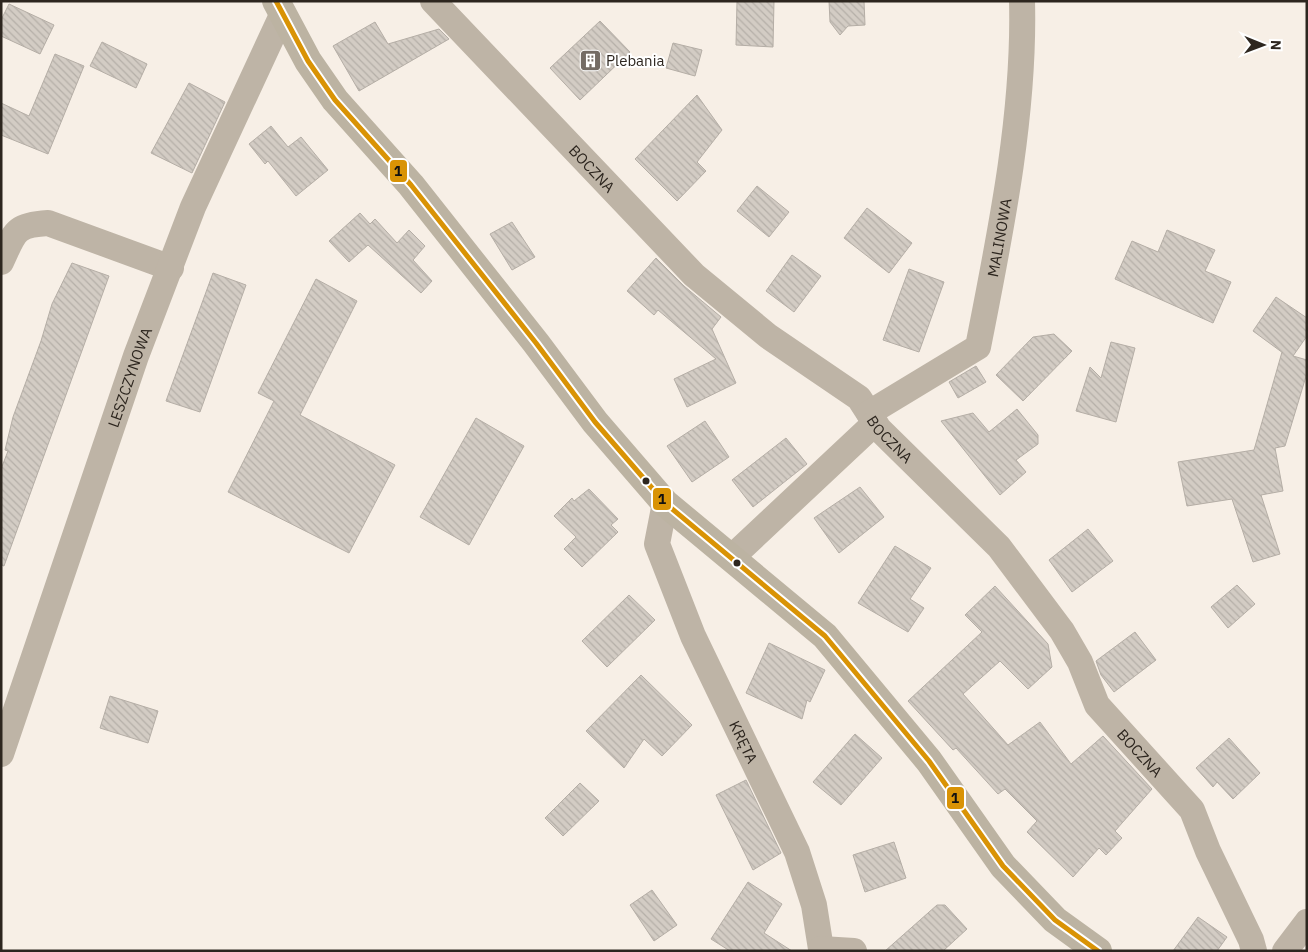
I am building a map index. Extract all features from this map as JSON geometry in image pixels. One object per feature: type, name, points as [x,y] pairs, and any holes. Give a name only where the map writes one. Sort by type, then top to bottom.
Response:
[{"type":"street","name":"BOCZNA","points":[[433,1],[694,275],[768,336],[859,398],[872,418],[1000,547],[1062,631],[1080,662],[1097,705],[1192,810],[1208,851],[1251,940],[1254,951]]},
{"type":"street","name":"MALINOWA","points":[[731,558],[827,470],[872,418],[978,347],[1018,110],[1023,37],[1022,1]]},
{"type":"street","name":"LESZCZYNOWA","points":[[1,754],[136,356],[202,185],[280,7]]},
{"type":"street","points":[[280,7],[308,61],[336,100],[411,185],[536,343],[595,422],[665,503],[825,636],[929,760],[1002,866],[1055,920],[1098,951]]},
{"type":"street","points":[[1,262],[15,234],[28,224],[48,223],[171,268]]},
{"type":"street","name":"KRĘTA","points":[[665,503],[657,544],[693,636],[797,852],[814,905],[820,950],[854,951]]},
{"type":"street","points":[[1285,951],[1307,922]]},
{"type":"building","points":[[737,1],[774,1],[773,47],[736,45]]},
{"type":"building","points":[[829,1],[864,1],[865,25],[848,26],[840,35],[830,22]]},
{"type":"building","points":[[9,4],[54,25],[40,54],[1,36],[1,20]]},
{"type":"building","name":"Plebania","points":[[600,21],[630,52],[580,100],[550,68]]},
{"type":"building","points":[[375,22],[388,44],[439,29],[449,39],[359,91],[333,46]]},
{"type":"building","points":[[102,42],[147,64],[136,88],[90,66]]},
{"type":"building","points":[[673,43],[702,50],[695,76],[666,68]]},
{"type":"building","points":[[55,54],[84,66],[48,154],[1,135],[1,103],[29,116]]},
{"type":"building","points":[[189,83],[225,102],[192,173],[151,153]]},
{"type":"building","points":[[697,95],[722,130],[697,162],[706,171],[677,201],[635,159]]},
{"type":"building","points":[[271,126],[288,147],[301,137],[328,170],[296,196],[268,161],[265,164],[249,144]]},
{"type":"building","points":[[757,186],[789,212],[769,237],[737,211]]},
{"type":"building","points":[[867,208],[912,243],[889,273],[844,238]]},
{"type":"building","points":[[360,213],[370,224],[375,219],[397,243],[409,230],[425,246],[413,260],[432,281],[421,293],[368,245],[349,262],[329,241]]},
{"type":"building","points":[[512,222],[535,257],[512,270],[490,234]]},
{"type":"building","points":[[1167,230],[1215,250],[1205,271],[1231,282],[1213,323],[1115,279],[1132,241],[1158,252]]},
{"type":"building","points":[[792,255],[821,276],[794,312],[766,291]]},
{"type":"building","points":[[656,258],[684,286],[721,317],[712,329],[736,383],[687,407],[674,379],[716,359],[658,310],[654,315],[627,291]]},
{"type":"building","points":[[72,263],[109,276],[4,566],[1,565],[1,469],[8,451],[5,450],[13,417],[41,341],[52,304]]},
{"type":"building","points":[[909,269],[944,282],[919,352],[883,340]]},
{"type":"building","points":[[213,273],[246,285],[200,412],[166,401]]},
{"type":"building","points":[[316,279],[357,301],[300,415],[395,465],[349,553],[228,492],[274,401],[258,393]]},
{"type":"building","points":[[1276,297],[1307,318],[1307,336],[1293,356],[1307,360],[1307,373],[1285,446],[1275,448],[1283,491],[1261,495],[1280,554],[1253,562],[1232,499],[1187,506],[1178,462],[1254,450],[1282,352],[1253,331]]},
{"type":"building","points":[[1054,334],[1072,351],[1023,401],[996,375],[1033,337]]},
{"type":"building","points":[[1111,342],[1135,348],[1116,422],[1076,411],[1090,367],[1101,378]]},
{"type":"building","points":[[976,366],[986,382],[958,398],[949,382]]},
{"type":"building","points":[[1017,409],[1038,435],[1038,444],[1016,460],[1026,472],[1000,495],[941,421],[973,413],[989,432]]},
{"type":"building","points":[[476,418],[524,446],[469,545],[420,517]]},
{"type":"building","points":[[705,421],[729,457],[692,482],[667,446]]},
{"type":"building","points":[[786,438],[807,464],[753,507],[732,480]]},
{"type":"building","points":[[860,487],[884,517],[839,553],[814,518]]},
{"type":"building","points":[[589,489],[618,519],[611,525],[618,532],[582,567],[564,549],[576,537],[554,516],[572,498],[574,501]]},
{"type":"building","points":[[1088,529],[1113,561],[1072,592],[1049,560]]},
{"type":"building","points":[[895,546],[931,568],[910,599],[924,608],[908,632],[858,603]]},
{"type":"building","points":[[1237,585],[1255,604],[1228,628],[1211,607]]},
{"type":"building","points":[[995,586],[1048,644],[1052,667],[1028,689],[1000,661],[963,694],[1008,745],[1040,722],[1071,764],[1103,736],[1152,789],[1115,831],[1122,838],[1106,855],[1099,848],[1073,877],[1027,832],[1037,821],[1005,789],[998,794],[956,748],[953,750],[908,701],[982,632],[965,615]]},
{"type":"building","points":[[629,595],[655,620],[607,667],[582,641]]},
{"type":"building","points":[[1135,632],[1156,660],[1114,692],[1101,675],[1096,661]]},
{"type":"building","points":[[769,643],[825,670],[810,702],[807,700],[802,719],[746,693]]},
{"type":"building","points":[[641,675],[692,725],[662,756],[644,739],[624,768],[586,731]]},
{"type":"building","points":[[110,696],[158,711],[148,743],[100,728]]},
{"type":"building","points":[[855,734],[882,758],[841,805],[813,782]]},
{"type":"building","points":[[1229,738],[1260,773],[1233,799],[1217,782],[1213,787],[1196,768]]},
{"type":"building","points":[[746,780],[781,853],[753,870],[716,795]]},
{"type":"building","points":[[580,783],[599,801],[563,836],[545,818]]},
{"type":"building","points":[[894,842],[906,878],[865,892],[853,855]]},
{"type":"building","points":[[748,882],[782,904],[764,933],[792,951],[730,951],[711,939]]},
{"type":"building","points":[[652,890],[677,925],[654,941],[630,905]]},
{"type":"building","points":[[937,905],[945,905],[967,929],[943,951],[885,951]]},
{"type":"building","points":[[1198,917],[1227,937],[1217,951],[1173,951]]},
{"type":"transit line","name":"1","points":[[276,1],[308,61],[335,100],[411,185],[536,343],[595,422],[665,503],[825,636],[929,761],[1003,866],[1055,920],[1098,951]]},
{"type":"place","name":"Plebania","points":[[590,60]]}]
